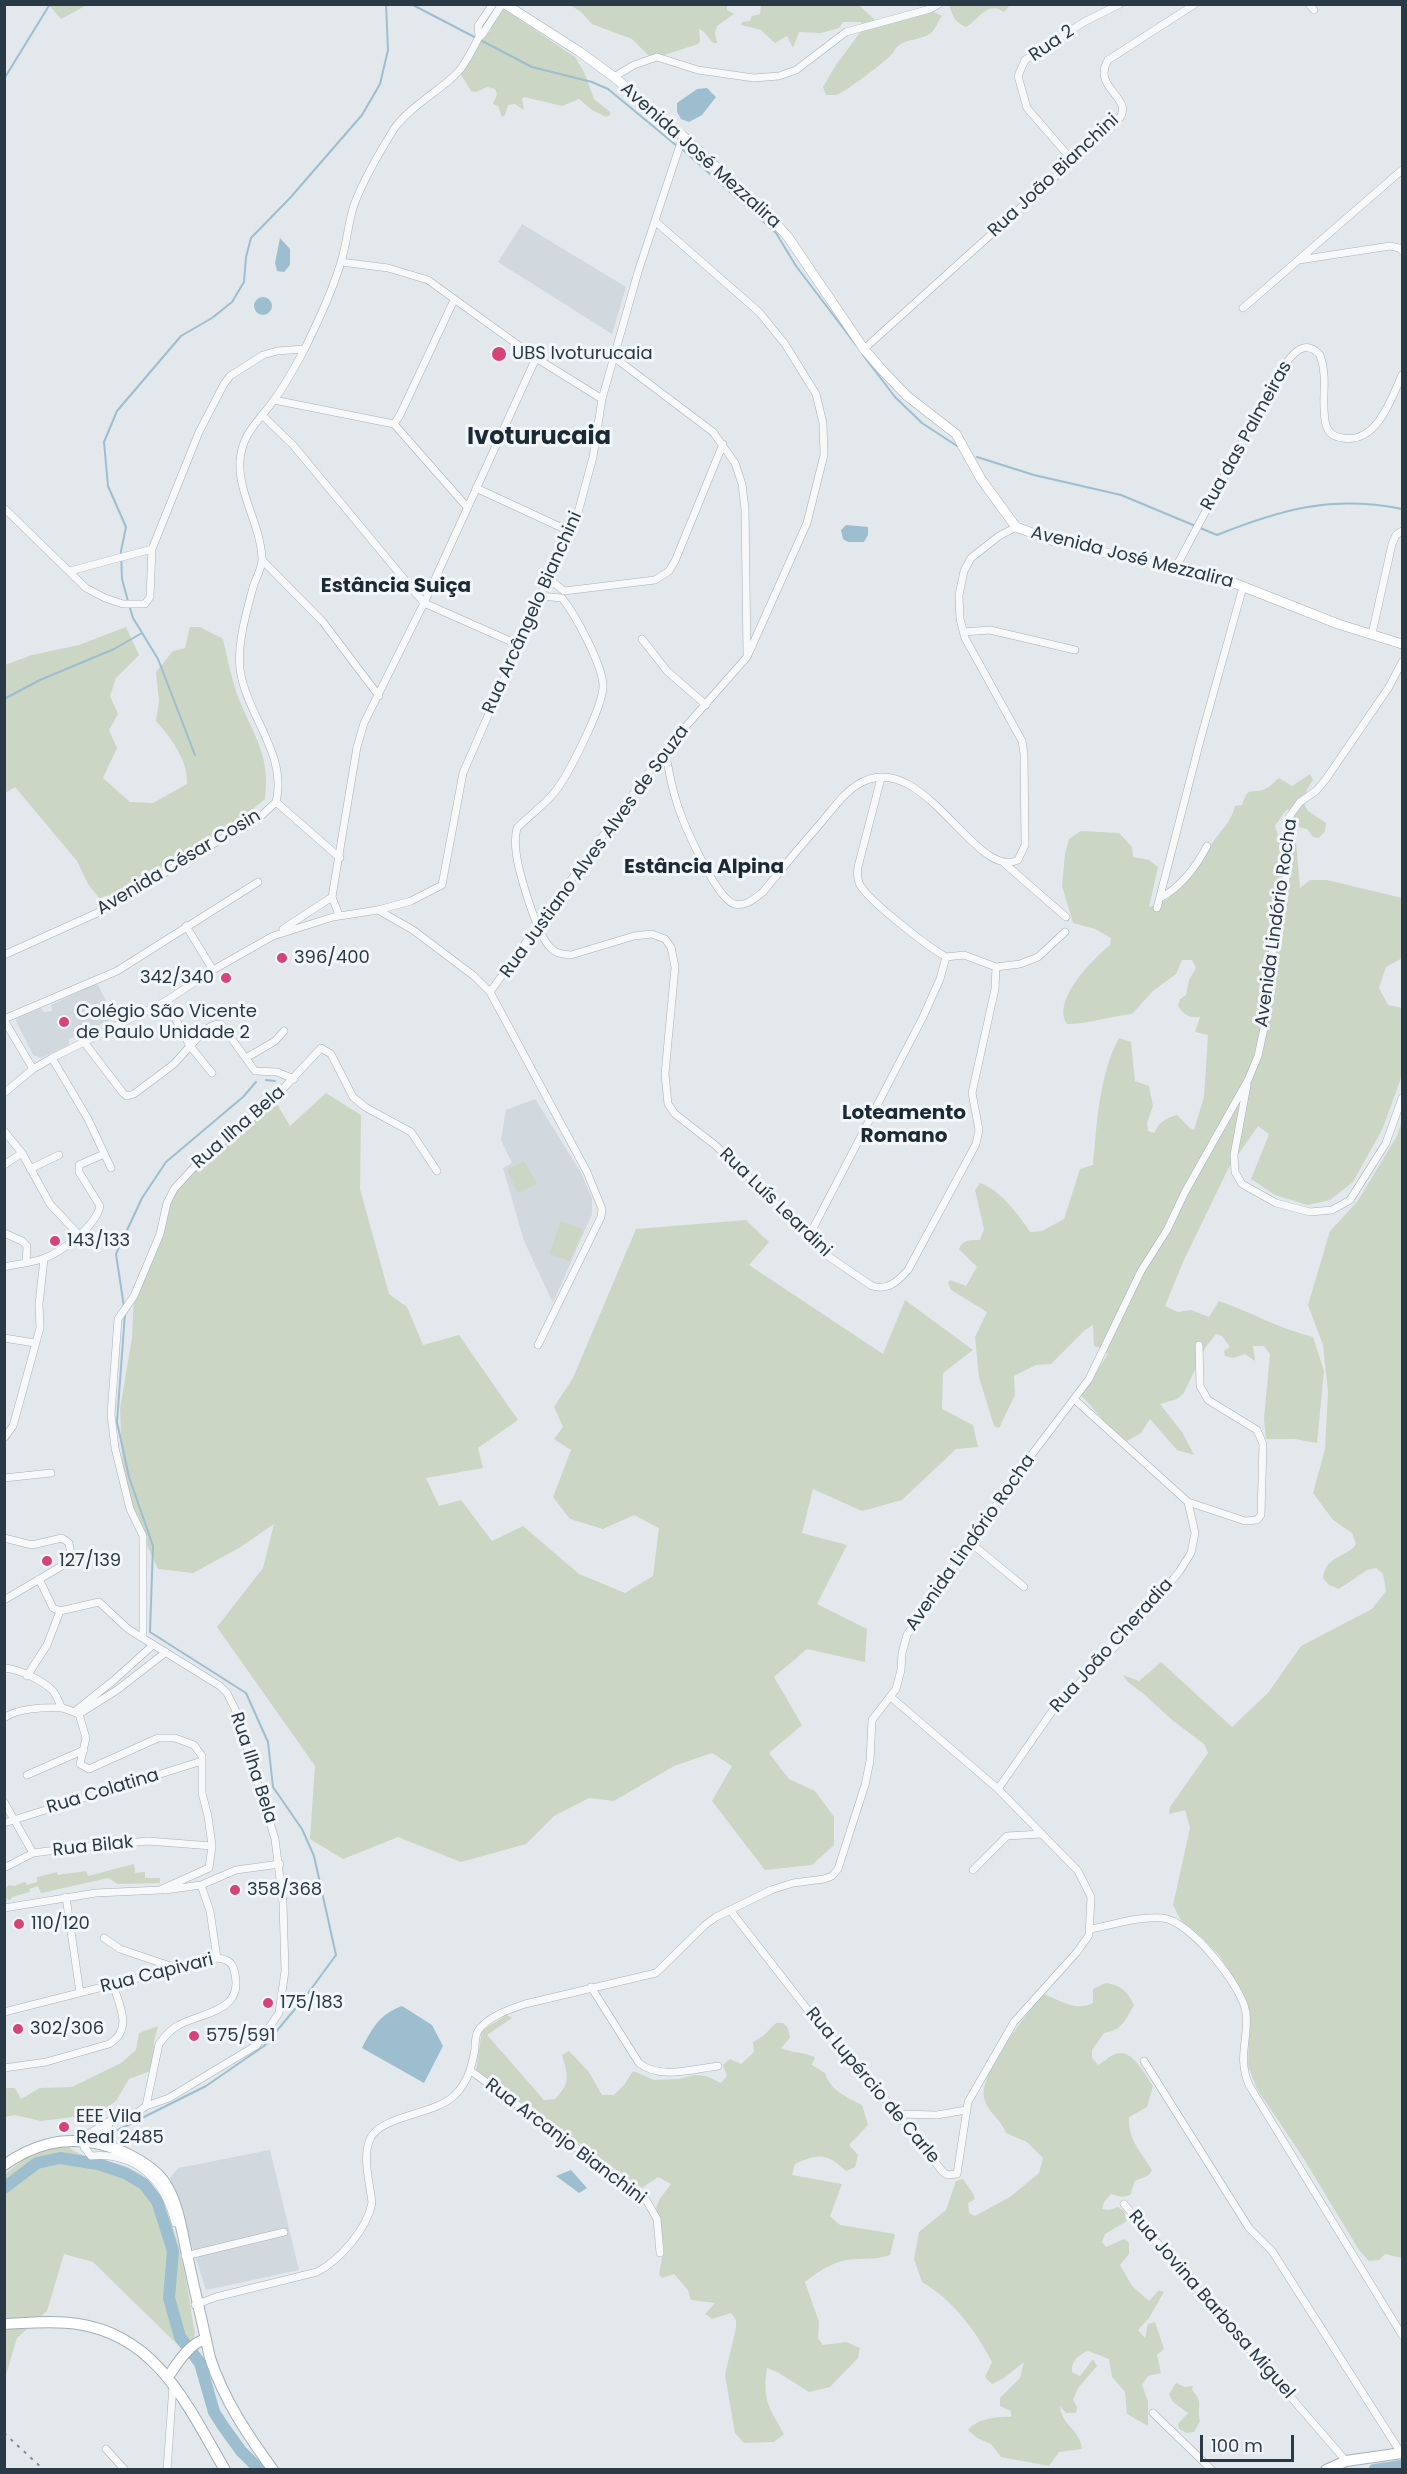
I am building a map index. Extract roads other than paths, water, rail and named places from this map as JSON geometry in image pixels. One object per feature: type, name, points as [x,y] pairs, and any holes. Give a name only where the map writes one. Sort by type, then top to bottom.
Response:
[{"type":"main road","name":"Avenida José Mezzalira","points":[[504,4],[580,52],[614,77],[682,140],[748,195],[788,237],[864,349],[907,396],[956,434],[981,479],[1016,527],[1054,541],[1243,587],[1338,624],[1402,644]]},
{"type":"main road","points":[[4,2165],[37,2145],[89,2137],[105,2140],[150,2168],[163,2181],[178,2214],[201,2341],[224,2395],[238,2420],[273,2469]]},
{"type":"main road","points":[[4,2324],[77,2323],[114,2333],[132,2343],[170,2380],[225,2469]]},
{"type":"main road","points":[[170,2380],[178,2362],[201,2341]]},
{"type":"main road","points":[[1326,2469],[1346,2461],[1402,2453]]},
{"type":"street","points":[[479,37],[478,26],[493,4]]},
{"type":"street","points":[[4,508],[86,588],[123,604],[140,606],[145,604],[150,597],[152,549],[199,432],[224,384],[230,376],[262,355],[277,351],[304,349],[332,288],[341,262],[354,206],[365,179],[387,141],[396,126],[460,70],[479,37],[504,4]]},
{"type":"street","points":[[614,77],[634,65],[657,57],[699,70],[754,78],[779,75],[796,70],[846,32],[930,9],[939,4]]},
{"type":"street","name":"Rua 2","points":[[1072,160],[1027,108],[1018,76],[1025,60],[1084,22],[1120,4]]},
{"type":"street","name":"Rua João Bianchini","points":[[864,349],[1122,115],[1122,103],[1104,80],[1108,60],[1195,4]]},
{"type":"street","name":"Rua Arcângelo Bianchini","points":[[378,910],[411,901],[442,885],[463,773],[548,578],[572,532],[593,457],[603,399],[638,272],[682,140]]},
{"type":"street","points":[[1243,308],[1402,170]]},
{"type":"street","name":"Rua Justiano Alves Alves de Souza","points":[[490,992],[665,750],[747,657],[807,523],[824,455],[823,423],[816,394],[785,344],[759,312],[656,222]]},
{"type":"street","points":[[1299,260],[1390,246],[1402,251]]},
{"type":"street","points":[[341,262],[388,268],[428,280],[536,358],[603,399]]},
{"type":"street","points":[[394,424],[454,300]]},
{"type":"street","name":"Rua das Palmeiras","points":[[1175,569],[1278,375],[1295,352],[1302,347],[1309,347],[1320,355],[1325,374],[1325,422],[1328,431],[1337,437],[1361,438],[1374,428],[1402,375]]},
{"type":"street","name":"Avenida César Cosin","points":[[4,955],[110,906],[262,815],[276,802],[279,779],[276,766],[240,669],[241,644],[262,560],[239,465],[245,438],[274,400],[304,349]]},
{"type":"street","points":[[339,915],[332,897],[357,747],[364,723],[424,603],[536,358]]},
{"type":"street","points":[[615,358],[713,432],[735,463],[742,484],[745,509],[747,657]]},
{"type":"street","points":[[274,400],[394,424],[467,507]]},
{"type":"street","points":[[262,415],[293,445],[424,603],[519,645]]},
{"type":"street","points":[[540,596],[655,580],[669,571],[723,444]]},
{"type":"street","points":[[476,488],[572,532]]},
{"type":"street","points":[[1004,863],[1018,860],[1025,845],[1022,741],[963,632],[959,595],[968,564],[980,549],[1016,527]]},
{"type":"street","points":[[1372,634],[1392,544],[1396,535],[1402,531]]},
{"type":"street","points":[[70,571],[152,549]]},
{"type":"street","points":[[262,560],[323,622],[379,696]]},
{"type":"street","points":[[538,928],[518,862],[515,844],[517,828],[556,791],[590,725],[602,694],[601,674],[588,644],[563,594],[548,578]]},
{"type":"street","points":[[1157,908],[1243,587]]},
{"type":"street","points":[[963,632],[990,630],[1075,650]]},
{"type":"street","points":[[642,639],[667,670],[706,705]]},
{"type":"street","name":"Avenida Lindório Rocha","points":[[196,2305],[216,2297],[317,2272],[330,2265],[346,2251],[370,2211],[372,2203],[368,2146],[371,2136],[382,2127],[432,2109],[455,2095],[471,2071],[478,2030],[485,2023],[512,2008],[656,1973],[705,1924],[782,1886],[832,1876],[838,1869],[866,1785],[872,1720],[892,1698],[899,1681],[902,1653],[907,1635],[941,1582],[972,1544],[1002,1494],[1089,1379],[1141,1271],[1167,1230],[1185,1192],[1248,1080],[1258,1056],[1264,1028],[1270,965],[1286,881],[1289,817],[1300,802],[1316,791],[1326,779],[1383,696],[1402,662]]},
{"type":"street","points":[[665,750],[682,818],[721,893],[735,904],[751,902],[763,892],[814,830],[856,785],[867,780],[892,778],[922,793],[982,851],[992,859],[1004,863],[1066,917]]},
{"type":"street","points":[[881,778],[857,877],[864,891],[927,946],[946,957],[964,955],[996,967],[1020,964],[1038,957],[1065,932]]},
{"type":"street","points":[[276,802],[340,858]]},
{"type":"street","points":[[1160,898],[1190,873],[1200,861],[1207,846]]},
{"type":"street","points":[[33,1069],[4,1020],[117,971],[258,882]]},
{"type":"street","points":[[4,1093],[33,1069],[166,1001],[332,897]]},
{"type":"street","points":[[320,905],[322,914],[327,918]]},
{"type":"street","points":[[273,936],[339,915],[378,910],[413,930],[478,980],[490,992],[587,1172],[602,1209],[601,1217],[538,1346]]},
{"type":"street","points":[[186,926],[213,970]]},
{"type":"street","name":"Rua Luís Leardini","points":[[538,928],[546,944],[560,954],[581,953],[634,936],[651,934],[665,939],[671,947],[675,967],[665,1074],[668,1104],[675,1114],[715,1145],[766,1194],[822,1252],[872,1286],[879,1288],[891,1286],[909,1270],[976,1144],[979,1130],[972,1093],[995,990],[996,967]]},
{"type":"street","points":[[809,1236],[923,1017],[940,979],[946,957]]},
{"type":"street","points":[[166,1001],[190,1046],[212,1073]]},
{"type":"street","points":[[84,1042],[127,1096],[134,1094],[174,1064],[207,1028],[214,1024],[220,1024],[255,1071],[277,1072],[294,1079]]},
{"type":"street","points":[[246,1058],[275,1041],[284,1031]]},
{"type":"street","name":"Rua Ilha Bela","points":[[89,2137],[113,2119],[138,2112],[146,2106],[169,2098],[257,2045],[279,2013],[285,1971],[280,1864],[271,1820],[235,1709],[227,1693],[220,1686],[143,1638],[143,1536],[130,1509],[114,1448],[111,1414],[118,1319],[134,1296],[160,1234],[166,1203],[174,1189],[206,1154],[267,1106],[321,1048],[331,1053],[353,1097],[365,1107],[411,1132],[437,1172]]},
{"type":"street","points":[[52,1058],[88,1119],[111,1167]]},
{"type":"street","points":[[1248,1080],[1234,1155],[1235,1172],[1242,1184],[1276,1203],[1310,1212],[1332,1210],[1350,1200],[1386,1143],[1402,1098]]},
{"type":"street","points":[[4,1131],[22,1153],[50,1204],[79,1235]]},
{"type":"street","points":[[4,1165],[22,1153]]},
{"type":"street","points":[[4,1267],[44,1259],[79,1235],[94,1220],[100,1206],[79,1172],[79,1165],[104,1154]]},
{"type":"street","points":[[30,1169],[59,1155]]},
{"type":"street","points":[[4,1233],[22,1241],[27,1246],[26,1262]]},
{"type":"street","points":[[4,1438],[13,1426],[40,1328],[39,1304],[44,1259]]},
{"type":"street","points":[[4,1338],[35,1343]]},
{"type":"street","points":[[1074,1399],[1188,1502],[1245,1521],[1257,1520],[1261,1515],[1263,1444],[1257,1430],[1208,1400],[1200,1386],[1199,1345]]},
{"type":"street","points":[[4,1478],[51,1473]]},
{"type":"street","name":"Rua João Cheradia","points":[[998,1789],[1053,1710],[1130,1630],[1179,1572],[1191,1553],[1194,1533],[1188,1502]]},
{"type":"street","points":[[4,1538],[32,1545],[62,1538],[69,1543],[72,1555],[70,1562],[4,1600]]},
{"type":"street","points":[[972,1544],[1024,1587]]},
{"type":"street","points":[[39,1579],[54,1608],[60,1611],[99,1602],[128,1629],[143,1638]]},
{"type":"street","points":[[27,1676],[47,1645],[60,1611]]},
{"type":"street","points":[[76,1713],[153,1645]]},
{"type":"street","points":[[76,1713],[117,1690],[166,1652]]},
{"type":"street","points":[[4,1668],[27,1676],[52,1690],[62,1708]]},
{"type":"street","name":"Rua Lupércio de Carle","points":[[730,1910],[807,2009],[898,2114],[942,2171],[951,2176],[957,2174],[966,2110],[981,2076],[1014,2022],[1031,2000],[1077,1952],[1089,1935],[1091,1897],[1078,1871],[998,1789],[892,1698]]},
{"type":"street","points":[[4,1718],[13,1713],[62,1708],[76,1713],[86,1738],[80,1764],[89,1768],[158,1738],[175,1738],[194,1745],[200,1750],[202,1793],[212,1846],[209,1869],[160,1890]]},
{"type":"street","points":[[27,1775],[84,1750]]},
{"type":"street","name":"Rua Colatina","points":[[4,1823],[202,1761]]},
{"type":"street","name":"Rua Bilak","points":[[4,1802],[33,1853],[148,1841],[212,1846]]},
{"type":"street","points":[[973,1870],[1007,1836],[1042,1834]]},
{"type":"street","points":[[4,1868],[33,1853]]},
{"type":"street","points":[[4,1908],[96,1893],[160,1890],[201,1885],[236,1870],[280,1864]]},
{"type":"street","points":[[201,1885],[210,1911],[217,1958]]},
{"type":"street","points":[[66,1897],[80,1993]]},
{"type":"street","points":[[1090,1929],[1163,1917],[1174,1921],[1208,1948],[1242,2000],[1246,2014],[1243,2047],[1244,2075],[1402,2335]]},
{"type":"street","points":[[104,1938],[120,1949],[179,1969]]},
{"type":"street","name":"Rua Capivari","points":[[4,2013],[217,1958],[229,1961],[236,1975],[232,1997],[214,2013],[179,2025],[164,2037],[159,2044],[146,2106]]},
{"type":"street","points":[[4,2068],[46,2062],[109,2044],[118,2038],[123,2028],[121,2010],[113,1984]]},
{"type":"street","points":[[591,1987],[639,2063],[647,2070],[665,2073],[718,2066]]},
{"type":"street","points":[[1144,2061],[1249,2228],[1272,2250],[1402,2453]]},
{"type":"street","name":"Rua Arcanjo Bianchini","points":[[471,2071],[645,2198],[657,2219],[660,2253]]},
{"type":"street","points":[[898,2114],[937,2115],[966,2110]]},
{"type":"street","points":[[105,2140],[113,2119]]},
{"type":"street","points":[[89,2137],[86,2152],[91,2156],[117,2157],[142,2168],[157,2181],[175,2219],[185,2256],[284,2232]]},
{"type":"street","name":"Rua Jovina Barbosa Miguel","points":[[1124,2204],[1346,2461]]},
{"type":"street","points":[[167,2469],[170,2380]]},
{"type":"street","points":[[1153,2413],[1212,2469]]},
{"type":"street","points":[[106,2449],[125,2469]]},
{"type":"water","points":[[707,88],[716,97],[702,115],[689,122],[681,119],[677,112],[677,103],[697,89]]},
{"type":"water","points":[[280,238],[290,249],[290,265],[284,272],[277,271],[275,263]]},
{"type":"water","points":[[263,297],[269,300],[272,306],[269,312],[263,315],[257,312],[254,306],[257,300]]},
{"type":"water","points":[[846,525],[868,527],[868,535],[864,542],[848,542],[843,539],[841,530]]},
{"type":"water","points":[[402,2006],[432,2025],[443,2046],[424,2083],[362,2048],[378,2022],[394,2009]]},
{"type":"water","points":[[571,2170],[587,2188],[579,2193],[556,2176]]},
{"type":"waterway","points":[[4,79],[50,4]]},
{"type":"waterway","points":[[195,755],[158,659],[133,618],[129,605],[122,579],[121,551],[126,527],[108,486],[104,442],[117,411],[181,336],[212,318],[232,302],[244,282],[246,257],[251,238],[290,198],[362,115],[380,84],[388,50],[386,4]]},
{"type":"waterway","points":[[411,4],[532,67],[592,82],[608,89],[677,146]]},
{"type":"waterway","points":[[682,149],[776,233],[796,266],[856,345]]},
{"type":"waterway","points":[[863,355],[895,397],[922,423],[957,446]]},
{"type":"waterway","points":[[977,457],[1034,475],[1121,495],[1217,535],[1263,518],[1308,507],[1353,503],[1402,509]]},
{"type":"waterway","points":[[4,699],[40,680],[114,649],[142,633]]},
{"type":"waterway","points":[[266,1080],[275,1081]]},
{"type":"waterway","points":[[124,1307],[116,1254],[142,1198],[166,1162],[243,1097],[256,1082]]},
{"type":"waterway","points":[[118,2130],[206,2086],[264,2046],[306,1996],[336,1955],[314,1856],[302,1829],[273,1787],[268,1742],[246,1693],[150,1632],[153,1546],[129,1477],[117,1422],[125,1313]]},
{"type":"waterway","points":[[60,2158],[68,2154]]},
{"type":"waterway","points":[[4,2188],[37,2163],[60,2158],[98,2164],[125,2173],[144,2184],[157,2201],[173,2251],[169,2298],[180,2337],[200,2363],[214,2412],[241,2451],[260,2470]]},
{"type":"waterway","points":[[1374,2470],[1402,2466]]},
{"type":"railway","points":[[4,2433],[44,2470]]},
{"type":"place","name":"UBS Ivoturucaia","points":[[499,354]]},
{"type":"place","name":"396/400","points":[[282,958]]},
{"type":"place","name":"342/340","points":[[226,978]]},
{"type":"place","name":"Colégio São Vicente de Paulo Unidade 2","points":[[64,1022]]},
{"type":"place","name":"143/133","points":[[55,1241]]},
{"type":"place","name":"127/139","points":[[47,1561]]},
{"type":"place","name":"358/368","points":[[235,1890]]},
{"type":"place","name":"110/120","points":[[19,1924]]},
{"type":"place","name":"175/183","points":[[268,2003]]},
{"type":"place","name":"302/306","points":[[18,2029]]},
{"type":"place","name":"575/591","points":[[194,2036]]},
{"type":"place","name":"EEE Vila Real 2485","points":[[64,2127]]},
{"type":"district","name":"Ivoturucaia","points":[[539,438]]},
{"type":"district","name":"Estância Suiça","points":[[396,587]]},
{"type":"district","name":"Estância Alpina","points":[[704,868]]},
{"type":"district","name":"Loteamento Romano","points":[[904,1126]]}]
